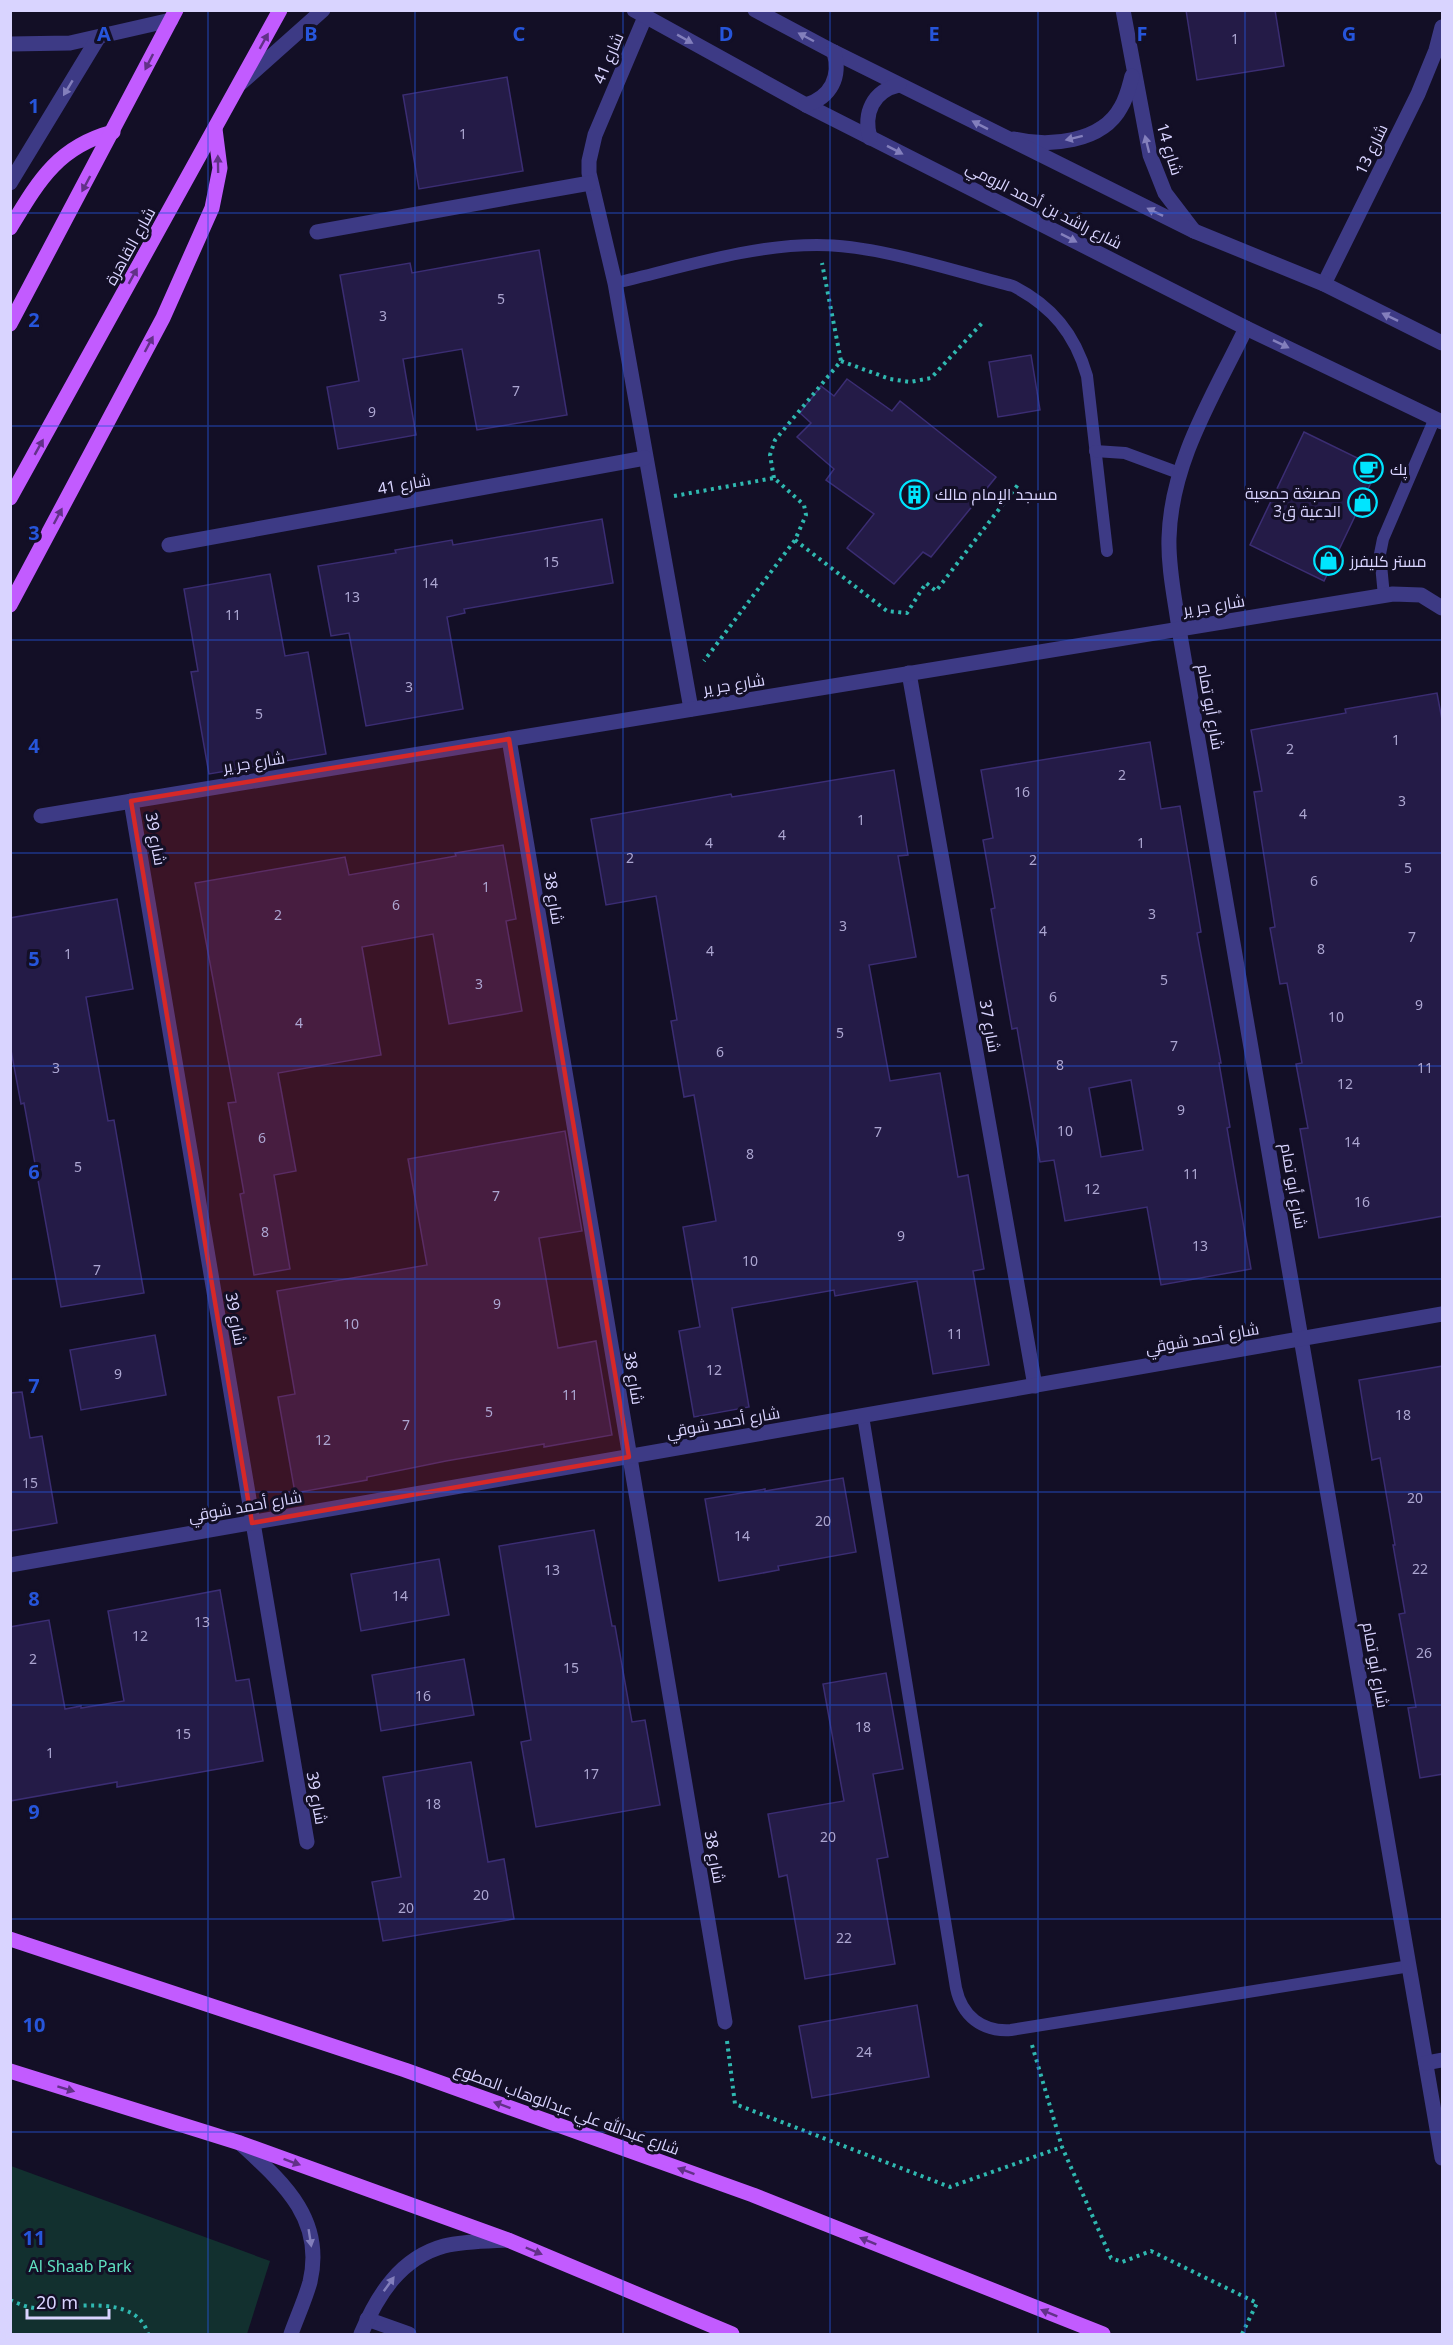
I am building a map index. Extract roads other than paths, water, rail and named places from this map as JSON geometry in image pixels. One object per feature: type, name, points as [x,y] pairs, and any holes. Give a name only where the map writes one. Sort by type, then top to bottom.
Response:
[{"type":"main road","name":"شارع القاهرة","points":[[10,498],[280,10]]},
{"type":"main road","points":[[10,324],[174,15]]},
{"type":"main road","points":[[10,605],[163,318],[209,216],[220,168],[215,129]]},
{"type":"main road","points":[[10,228],[39,182],[56,162],[81,144],[113,132]]},
{"type":"main road","name":"شارع عبدالله علي عبدالوهاب المطوع","points":[[10,1939],[405,2070],[753,2195],[1103,2334]]},
{"type":"main road","points":[[10,2071],[240,2143],[508,2240],[732,2334]]},
{"type":"street","points":[[241,83],[323,10]]},
{"type":"street","points":[[755,10],[899,85],[1194,231],[1324,284],[1443,343]]},
{"type":"street","name":"شارع 14","points":[[1123,10],[1143,129],[1156,174],[1165,193],[1194,231]]},
{"type":"street","points":[[1442,10],[1443,16]]},
{"type":"street","name":"شارع راشد بن أحمد الرومي","points":[[640,14],[870,138],[1246,328],[1439,420]]},
{"type":"street","name":"شارع 41","points":[[640,14],[595,135],[589,161],[590,183],[615,283],[692,709]]},
{"type":"street","points":[[10,44],[43,45],[98,38],[174,15]]},
{"type":"street","name":"شارع 13","points":[[1324,284],[1418,94],[1443,27]]},
{"type":"street","points":[[10,183],[98,38]]},
{"type":"street","points":[[806,105],[822,98],[834,82],[837,72],[834,52]]},
{"type":"street","name":"شارع 14","points":[[1000,135],[1031,143],[1046,143],[1079,137],[1096,131],[1109,122],[1120,109],[1128,92],[1133,67]]},
{"type":"street","points":[[870,138],[867,128],[870,107],[882,92],[899,85]]},
{"type":"street","points":[[317,232],[590,183]]},
{"type":"street","name":"شارع أبو تمام","points":[[1246,328],[1185,453],[1173,495],[1169,539],[1170,561],[1179,629],[1443,2158]]},
{"type":"street","name":"شارع 41","points":[[169,545],[645,458]]},
{"type":"street","name":"شارع جر ير","points":[[41,816],[1384,596],[1421,595],[1438,604]]},
{"type":"street","name":"شارع 37","points":[[909,674],[1035,1386]]},
{"type":"street","name":"شارع 38","points":[[509,739],[725,2022]]},
{"type":"street","name":"شارع 39","points":[[131,801],[307,1842]]},
{"type":"street","name":"شارع أحمد شوقي","points":[[10,1565],[1443,1314]]},
{"type":"street","points":[[1426,2063],[1443,2060]]},
{"type":"street","points":[[240,2143],[290,2192],[308,2226],[313,2264],[310,2283],[291,2334]]},
{"type":"street","points":[[361,2334],[389,2281],[423,2254],[454,2244],[508,2240]]},
{"type":"street","points":[[368,2319],[409,2334]]},
{"type":"lane","points":[[615,283],[751,252],[819,245],[879,252],[1013,286],[1032,295],[1062,322],[1082,356],[1087,376],[1107,551]]},
{"type":"lane","points":[[1384,596],[1380,554],[1383,539],[1439,420]]},
{"type":"lane","points":[[1095,451],[1125,453],[1179,473]]},
{"type":"lane","points":[[864,1416],[958,2001],[964,2011],[985,2027],[998,2031],[1410,1966]]},
{"type":"place","name":"پك","points":[[1369,469]]},
{"type":"place","name":"مسجد الإمام مالك","points":[[914,494]]},
{"type":"place","name":"مصبغة جمعية الدعية ق3","points":[[1362,502]]},
{"type":"place","name":"مستر كليفرز","points":[[1329,561]]},
{"type":"park label","name":"Al Shaab Park","points":[[80,2266]]}]
